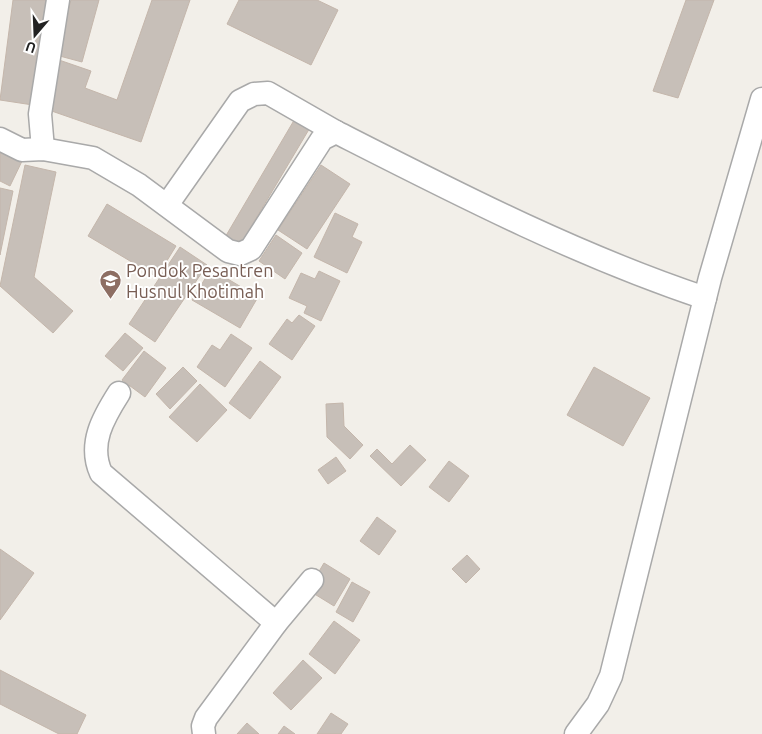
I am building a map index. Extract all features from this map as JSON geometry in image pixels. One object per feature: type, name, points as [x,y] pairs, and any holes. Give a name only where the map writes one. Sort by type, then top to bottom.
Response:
[{"type":"street","points":[[43,149],[40,114],[58,0]]},
{"type":"street","points":[[167,205],[240,101],[254,94],[268,93],[336,132],[495,213],[644,278],[705,298]]},
{"type":"street","points":[[576,734],[598,704],[611,676],[705,298],[762,99]]},
{"type":"street","points":[[0,139],[22,150],[43,149],[93,158],[139,185],[228,251],[240,254],[246,253],[261,235],[322,139],[336,132]]},
{"type":"street","points":[[119,393],[104,417],[95,444],[96,464],[101,473],[276,623]]},
{"type":"street","points":[[204,734],[203,726],[206,718],[276,623],[312,580]]},
{"type":"building","points":[[13,0],[47,0],[33,105],[0,100]]},
{"type":"building","points":[[71,0],[99,0],[82,62],[56,55]]},
{"type":"building","points":[[152,0],[190,0],[141,142],[43,108],[59,60],[91,71],[85,88],[117,100]]},
{"type":"building","points":[[239,0],[317,0],[338,10],[311,65],[227,24]]},
{"type":"building","points":[[686,0],[714,0],[678,98],[653,91]]},
{"type":"building","points":[[296,117],[311,126],[239,247],[224,239]]},
{"type":"building","points":[[0,148],[23,159],[10,186],[0,181]]},
{"type":"building","points":[[25,165],[56,172],[34,277],[73,311],[53,333],[0,286]]},
{"type":"building","points":[[321,165],[350,184],[307,249],[278,230]]},
{"type":"building","points":[[0,188],[13,191],[0,255]]},
{"type":"building","points":[[107,204],[176,246],[157,277],[88,236]]},
{"type":"building","points":[[335,213],[358,224],[352,237],[362,242],[347,273],[314,257]]},
{"type":"building","points":[[276,235],[302,253],[285,279],[259,261]]},
{"type":"building","points":[[180,247],[207,265],[155,342],[129,324]]},
{"type":"building","points":[[211,269],[258,297],[240,328],[192,300]]},
{"type":"building","points":[[319,271],[340,281],[321,321],[304,313],[307,306],[289,298],[301,273],[315,279]]},
{"type":"building","points":[[299,315],[315,326],[292,360],[269,344],[287,319],[292,323]]},
{"type":"building","points":[[125,333],[143,348],[123,371],[105,356]]},
{"type":"building","points":[[231,334],[252,348],[225,387],[197,367],[212,345],[220,350]]},
{"type":"building","points":[[144,351],[166,368],[145,397],[122,380]]},
{"type":"building","points":[[260,361],[281,377],[250,419],[229,403]]},
{"type":"building","points":[[183,367],[197,381],[170,409],[156,394]]},
{"type":"building","points":[[594,367],[650,398],[623,446],[567,415]]},
{"type":"building","points":[[200,384],[227,410],[197,442],[169,417]]},
{"type":"building","points":[[343,403],[344,426],[363,445],[350,459],[327,437],[326,404]]},
{"type":"building","points":[[410,445],[426,460],[401,486],[370,456],[377,449],[392,464]]},
{"type":"building","points":[[336,457],[346,471],[328,484],[318,470]]},
{"type":"building","points":[[449,461],[469,476],[449,502],[429,487]]},
{"type":"building","points":[[377,517],[396,531],[379,555],[360,541]]},
{"type":"building","points":[[0,549],[34,573],[0,620]]},
{"type":"building","points":[[467,555],[480,569],[466,583],[452,569]]},
{"type":"building","points":[[324,563],[350,579],[334,606],[308,590]]},
{"type":"building","points":[[352,582],[370,592],[353,622],[336,612]]},
{"type":"building","points":[[334,621],[360,640],[335,674],[309,654]]},
{"type":"building","points":[[303,660],[322,678],[291,710],[273,693]]},
{"type":"building","points":[[0,670],[86,715],[77,734],[59,734],[0,704]]},
{"type":"building","points":[[331,713],[348,724],[341,734],[317,734]]},
{"type":"building","points":[[247,723],[259,734],[237,734]]},
{"type":"building","points":[[284,726],[295,734],[278,734]]},
{"type":"place","name":"Pondok Pesantren Husnul Khotimah","points":[[110,299]]}]
